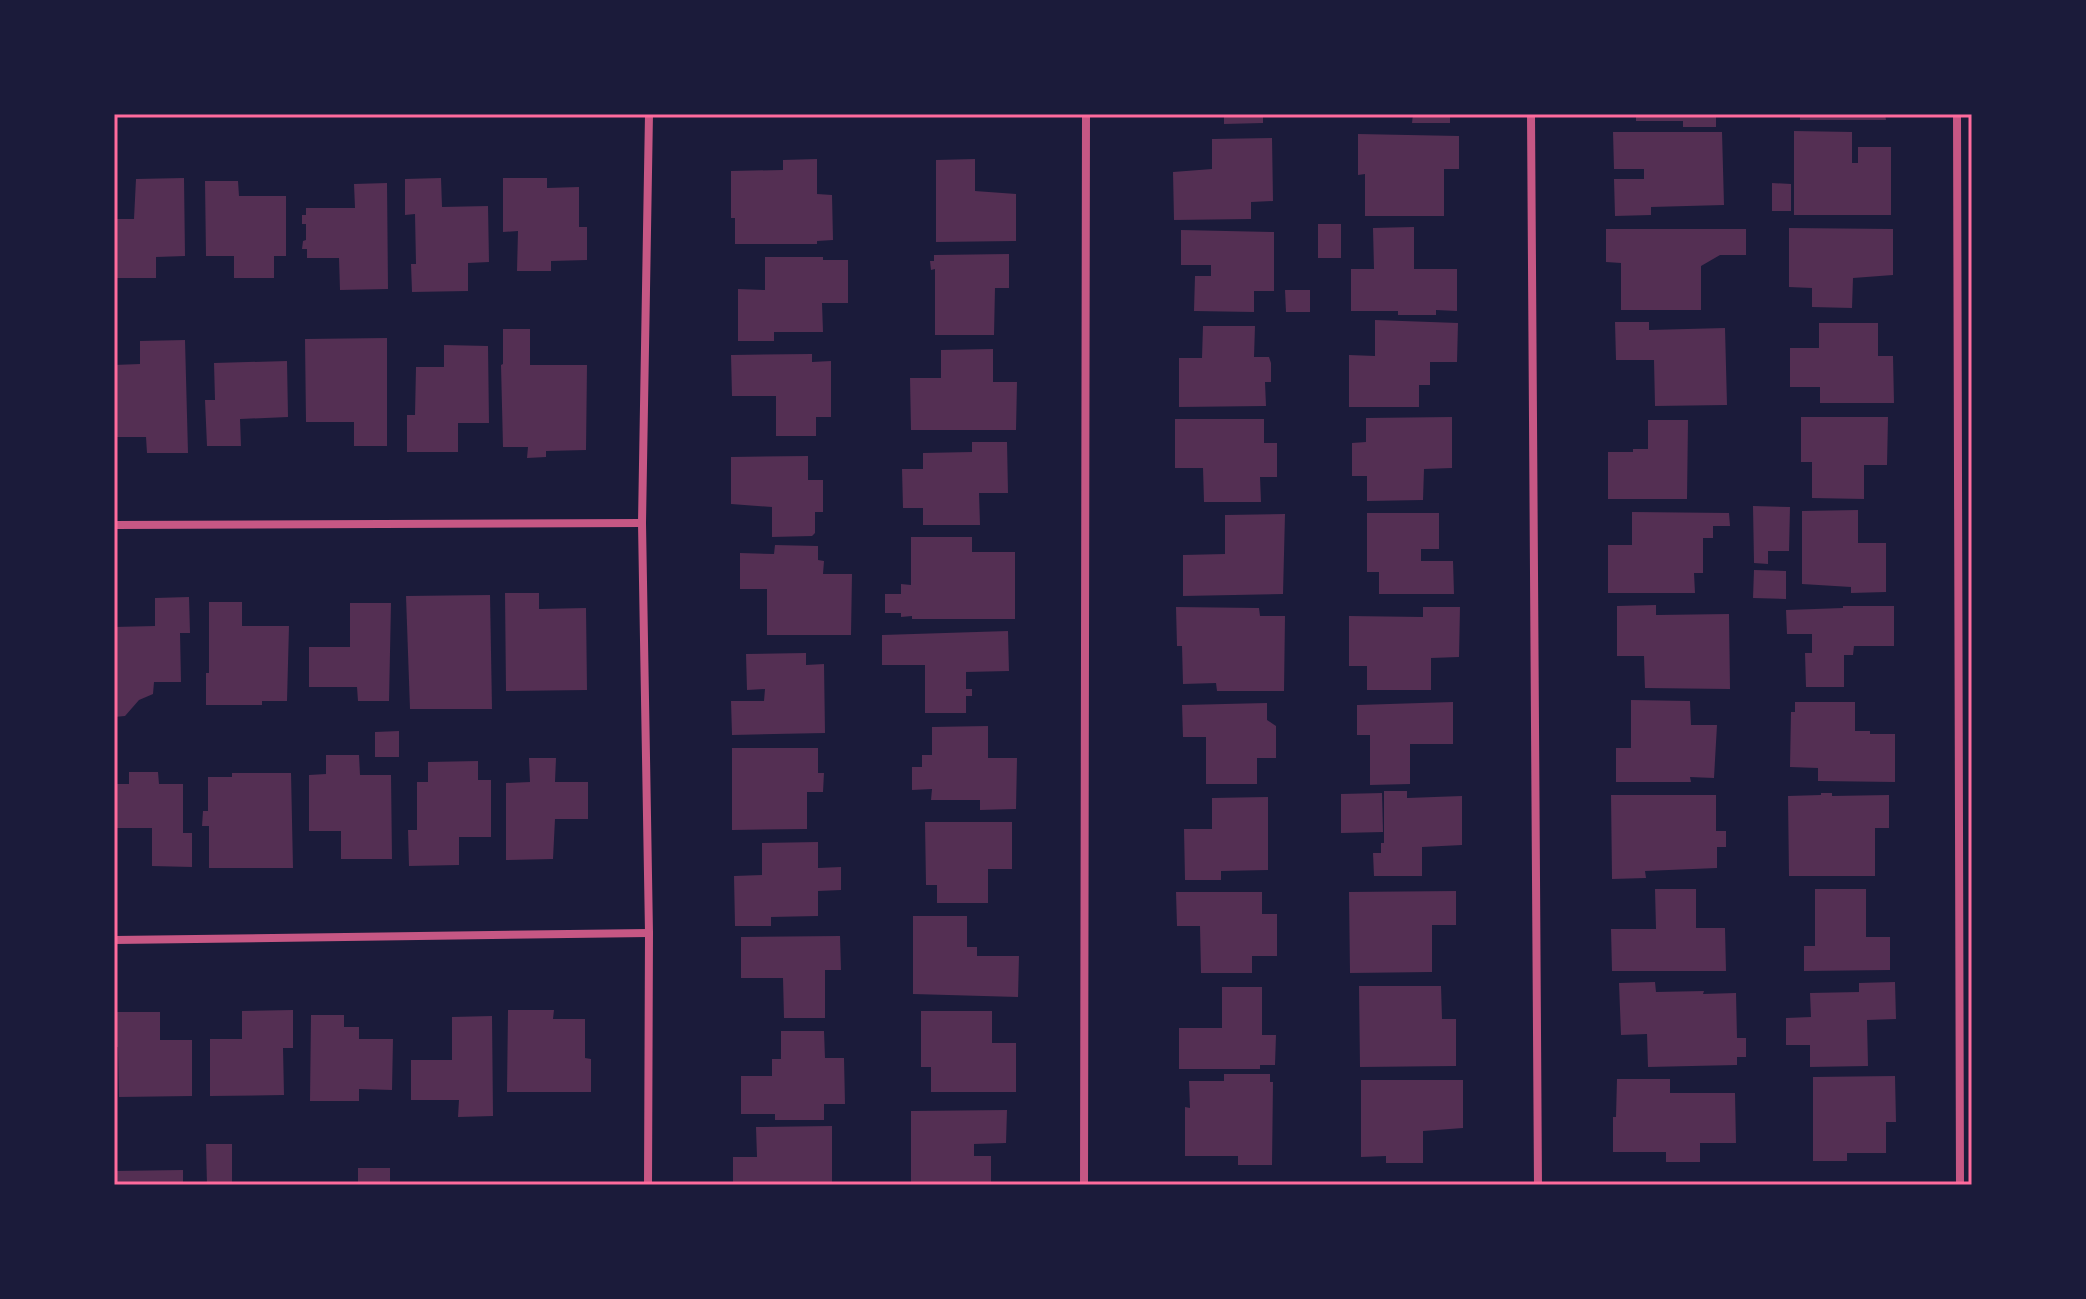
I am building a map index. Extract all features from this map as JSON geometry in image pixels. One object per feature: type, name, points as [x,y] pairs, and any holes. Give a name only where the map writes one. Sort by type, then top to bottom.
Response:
[{"type":"street","points":[[648,1185],[649,933],[642,523],[649,114]]},
{"type":"street","points":[[1084,1185],[1086,114]]},
{"type":"street","points":[[1531,114],[1538,1185]]},
{"type":"street","points":[[1957,114],[1960,1185]]},
{"type":"street","points":[[114,525],[642,523]]},
{"type":"street","points":[[114,940],[649,933]]},
{"type":"building","points":[[1224,114],[1263,114],[1263,123],[1224,124]]},
{"type":"building","points":[[1413,114],[1450,114],[1450,123],[1412,123]]},
{"type":"building","points":[[1636,114],[1716,114],[1716,127],[1683,127],[1683,121],[1636,121]]},
{"type":"building","points":[[1800,114],[1885,114],[1886,120],[1800,120]]},
{"type":"building","points":[[1794,131],[1852,132],[1852,163],[1858,163],[1858,147],[1891,147],[1891,215],[1794,215]]},
{"type":"building","points":[[1613,132],[1722,132],[1724,205],[1651,207],[1651,215],[1615,216],[1614,179],[1644,179],[1644,169],[1614,169]]},
{"type":"building","points":[[1358,134],[1459,136],[1459,169],[1444,169],[1444,216],[1365,216],[1365,174],[1358,175]]},
{"type":"building","points":[[1272,138],[1273,201],[1251,202],[1251,219],[1174,220],[1173,172],[1212,169],[1212,139]]},
{"type":"building","points":[[817,159],[817,194],[832,195],[833,240],[817,241],[817,244],[735,244],[735,218],[731,218],[731,171],[783,170],[783,160]]},
{"type":"building","points":[[975,159],[975,191],[1016,194],[1016,241],[936,242],[936,160]]},
{"type":"building","points":[[184,178],[185,256],[156,257],[156,278],[114,278],[114,219],[134,219],[136,179]]},
{"type":"building","points":[[441,178],[442,207],[488,206],[489,262],[468,263],[468,291],[412,292],[411,264],[416,264],[415,214],[405,215],[405,179]]},
{"type":"building","points":[[503,178],[547,178],[547,188],[579,187],[579,227],[587,227],[587,260],[551,261],[551,271],[517,271],[518,231],[503,232]]},
{"type":"building","points":[[205,181],[238,181],[239,196],[286,196],[286,256],[274,256],[274,278],[234,278],[234,256],[206,256]]},
{"type":"building","points":[[387,183],[388,289],[340,290],[339,258],[307,258],[307,249],[302,249],[306,240],[306,224],[302,224],[302,215],[306,215],[306,208],[355,208],[354,184]]},
{"type":"building","points":[[1772,183],[1791,184],[1791,211],[1772,211]]},
{"type":"building","points":[[1318,224],[1341,224],[1341,258],[1318,258]]},
{"type":"building","points":[[1414,227],[1414,269],[1457,269],[1457,311],[1436,310],[1436,315],[1398,315],[1398,311],[1351,311],[1351,269],[1374,269],[1373,228]]},
{"type":"building","points":[[1789,228],[1893,229],[1893,275],[1853,278],[1852,308],[1812,307],[1812,288],[1789,287]]},
{"type":"building","points":[[1606,229],[1746,229],[1746,255],[1720,255],[1701,266],[1701,310],[1621,310],[1621,263],[1606,262]]},
{"type":"building","points":[[1181,230],[1274,232],[1274,291],[1254,291],[1254,312],[1194,311],[1195,276],[1211,276],[1211,265],[1181,265]]},
{"type":"building","points":[[1009,254],[1009,288],[995,288],[994,335],[935,335],[935,269],[931,270],[930,261],[934,261],[934,255]]},
{"type":"building","points":[[765,257],[848,260],[848,303],[822,303],[823,332],[774,332],[774,341],[738,341],[738,289],[765,290]]},
{"type":"building","points":[[1285,290],[1310,290],[1310,312],[1286,312]]},
{"type":"building","points":[[1375,320],[1458,323],[1457,362],[1430,362],[1430,385],[1419,385],[1419,407],[1349,407],[1349,355],[1375,356]]},
{"type":"building","points":[[1615,322],[1649,322],[1649,330],[1725,328],[1727,405],[1655,406],[1654,360],[1616,360]]},
{"type":"building","points":[[1819,323],[1878,323],[1878,356],[1893,356],[1894,403],[1820,403],[1820,387],[1790,387],[1790,348],[1819,348]]},
{"type":"building","points":[[1203,326],[1255,326],[1254,357],[1269,357],[1271,363],[1271,382],[1265,382],[1266,406],[1179,407],[1179,358],[1202,358]]},
{"type":"building","points":[[503,329],[530,329],[530,365],[587,365],[586,450],[546,451],[546,457],[527,458],[528,447],[503,447]]},
{"type":"building","points":[[387,338],[387,446],[354,446],[354,422],[306,422],[305,339]]},
{"type":"building","points":[[185,340],[188,453],[147,453],[146,437],[114,437],[114,365],[140,364],[140,341]]},
{"type":"building","points":[[444,345],[488,346],[489,423],[458,423],[458,452],[407,452],[407,415],[415,415],[416,367],[444,367]]},
{"type":"building","points":[[993,349],[993,382],[1017,382],[1016,430],[911,430],[910,378],[941,378],[941,350]]},
{"type":"building","points":[[812,354],[812,362],[831,361],[831,417],[816,417],[816,436],[776,436],[776,396],[732,396],[731,355]]},
{"type":"building","points":[[287,361],[288,417],[240,419],[241,446],[207,446],[205,400],[215,400],[214,363]]},
{"type":"building","points":[[1452,417],[1452,468],[1424,469],[1423,500],[1367,501],[1367,476],[1352,476],[1352,443],[1366,442],[1366,418]]},
{"type":"building","points":[[1801,417],[1888,417],[1887,465],[1864,465],[1864,499],[1812,498],[1812,462],[1801,462]]},
{"type":"building","points":[[1175,419],[1264,419],[1264,443],[1277,443],[1277,477],[1260,477],[1261,502],[1204,502],[1203,468],[1175,468]]},
{"type":"building","points":[[1648,420],[1688,420],[1687,499],[1608,499],[1608,452],[1648,449]]},
{"type":"building","points":[[972,442],[1007,442],[1008,493],[979,493],[980,525],[923,525],[923,508],[903,508],[902,469],[923,469],[923,453],[972,452]]},
{"type":"building","points":[[808,456],[808,480],[823,480],[823,512],[815,512],[815,533],[812,536],[772,537],[772,507],[731,504],[731,457]]},
{"type":"building","points":[[1753,506],[1790,507],[1789,551],[1768,551],[1768,564],[1754,563]]},
{"type":"building","points":[[1858,510],[1858,543],[1886,543],[1886,592],[1851,593],[1851,587],[1802,584],[1802,511]]},
{"type":"building","points":[[1632,512],[1729,513],[1730,526],[1713,526],[1713,538],[1703,538],[1703,573],[1694,573],[1695,593],[1608,593],[1608,545],[1632,545]]},
{"type":"building","points":[[1367,513],[1439,513],[1439,549],[1421,549],[1421,561],[1453,561],[1454,594],[1379,594],[1379,572],[1367,572]]},
{"type":"building","points":[[1285,514],[1283,594],[1183,596],[1183,555],[1225,554],[1225,515]]},
{"type":"building","points":[[911,537],[972,537],[972,552],[1015,552],[1015,619],[912,619],[912,616],[901,617],[901,613],[885,613],[885,594],[901,594],[901,584],[911,585]]},
{"type":"building","points":[[775,545],[818,546],[818,560],[824,561],[823,574],[852,574],[851,635],[767,635],[767,589],[740,589],[740,553],[774,554]]},
{"type":"building","points":[[1754,570],[1786,571],[1786,599],[1753,598]]},
{"type":"building","points":[[505,593],[539,593],[539,609],[586,608],[587,690],[506,691]]},
{"type":"building","points":[[490,595],[492,709],[410,709],[406,596]]},
{"type":"building","points":[[189,597],[190,633],[180,633],[181,682],[154,682],[153,694],[139,700],[125,716],[114,717],[114,627],[155,626],[155,598]]},
{"type":"building","points":[[209,602],[242,602],[242,626],[289,626],[287,701],[262,701],[262,705],[206,705]]},
{"type":"building","points":[[350,603],[391,603],[389,701],[358,701],[357,687],[309,687],[309,647],[350,647]]},
{"type":"building","points":[[1656,605],[1656,615],[1729,614],[1730,689],[1645,688],[1644,656],[1617,656],[1617,606]]},
{"type":"building","points":[[1894,606],[1894,646],[1854,646],[1853,655],[1844,655],[1844,687],[1806,687],[1805,653],[1812,653],[1812,634],[1787,634],[1786,610]]},
{"type":"building","points":[[1176,607],[1259,608],[1260,616],[1285,616],[1284,691],[1217,691],[1216,683],[1183,684],[1182,646],[1177,646]]},
{"type":"building","points":[[1423,607],[1460,607],[1459,657],[1431,658],[1431,690],[1367,690],[1367,666],[1349,666],[1349,616],[1423,617]]},
{"type":"building","points":[[1008,631],[1009,671],[966,672],[966,689],[972,689],[972,696],[966,696],[966,713],[925,713],[925,665],[882,665],[882,635]]},
{"type":"building","points":[[806,653],[806,665],[824,664],[825,733],[732,735],[731,701],[764,701],[765,689],[747,690],[746,654]]},
{"type":"building","points":[[1631,700],[1690,701],[1691,725],[1717,725],[1714,778],[1690,777],[1691,782],[1616,782],[1616,748],[1631,748]]},
{"type":"building","points":[[1453,702],[1453,744],[1410,744],[1410,784],[1370,785],[1370,735],[1357,735],[1357,705]]},
{"type":"building","points":[[1795,702],[1855,702],[1855,731],[1895,734],[1895,782],[1818,781],[1818,768],[1790,767],[1791,712],[1795,712]]},
{"type":"building","points":[[1267,703],[1267,720],[1276,726],[1276,758],[1257,758],[1257,784],[1206,784],[1206,737],[1183,737],[1182,705]]},
{"type":"building","points":[[988,726],[988,758],[1017,758],[1016,809],[980,810],[980,800],[931,800],[932,789],[912,790],[912,767],[922,767],[922,755],[932,755],[932,727]]},
{"type":"building","points":[[399,731],[399,757],[375,757],[375,732]]},
{"type":"building","points":[[732,748],[818,748],[818,773],[824,773],[823,792],[807,792],[807,829],[732,830]]},
{"type":"building","points":[[326,755],[359,755],[360,775],[391,775],[392,859],[341,859],[341,831],[309,831],[309,775],[326,774]]},
{"type":"building","points":[[529,758],[556,758],[555,782],[588,782],[588,819],[555,819],[553,859],[506,860],[506,783],[530,782]]},
{"type":"building","points":[[478,761],[478,780],[491,780],[491,837],[459,837],[459,865],[409,866],[408,830],[417,830],[417,782],[428,782],[428,762]]},
{"type":"building","points":[[129,772],[158,772],[159,784],[183,784],[183,833],[192,833],[192,867],[152,866],[152,828],[114,828],[114,784],[129,784]]},
{"type":"building","points":[[232,773],[291,773],[293,868],[209,868],[209,826],[202,826],[203,811],[208,811],[208,777],[232,777]]},
{"type":"building","points":[[1384,791],[1407,791],[1407,798],[1462,796],[1462,845],[1422,847],[1422,876],[1374,876],[1373,853],[1381,853],[1381,843],[1384,843]]},
{"type":"building","points":[[1382,793],[1383,832],[1341,833],[1341,794]]},
{"type":"building","points":[[1832,793],[1832,796],[1889,795],[1889,828],[1875,828],[1875,876],[1789,876],[1788,796]]},
{"type":"building","points":[[1611,795],[1716,795],[1716,831],[1726,831],[1726,847],[1717,847],[1717,868],[1645,871],[1646,878],[1612,879]]},
{"type":"building","points":[[1268,797],[1268,870],[1221,871],[1221,880],[1185,880],[1184,829],[1212,829],[1212,798]]},
{"type":"building","points":[[925,822],[1012,822],[1012,869],[988,869],[988,903],[937,903],[937,885],[926,885]]},
{"type":"building","points":[[818,842],[818,868],[841,867],[841,890],[818,891],[818,916],[771,917],[771,926],[735,926],[734,876],[762,875],[762,843]]},
{"type":"building","points":[[1655,889],[1696,889],[1696,928],[1725,928],[1726,971],[1612,971],[1611,929],[1656,929]]},
{"type":"building","points":[[1815,889],[1866,889],[1866,937],[1890,937],[1890,970],[1804,971],[1804,946],[1815,946]]},
{"type":"building","points":[[1456,891],[1456,925],[1432,925],[1432,972],[1350,973],[1349,892]]},
{"type":"building","points":[[1176,892],[1262,892],[1262,914],[1277,914],[1277,956],[1252,956],[1252,973],[1201,973],[1200,926],[1177,926]]},
{"type":"building","points":[[913,916],[967,916],[967,947],[977,947],[977,956],[1019,956],[1018,997],[913,994]]},
{"type":"building","points":[[840,936],[841,970],[825,970],[825,1018],[784,1018],[783,978],[741,978],[741,937]]},
{"type":"building","points":[[1655,982],[1656,992],[1736,993],[1737,1038],[1746,1038],[1746,1057],[1737,1057],[1737,1065],[1648,1067],[1647,1034],[1621,1035],[1619,983]]},
{"type":"building","points":[[1895,982],[1896,1019],[1867,1020],[1868,1066],[1810,1067],[1810,1045],[1786,1045],[1786,1018],[1811,1017],[1810,993],[1859,992],[1859,983]]},
{"type":"building","points":[[1359,986],[1441,986],[1442,1019],[1456,1019],[1456,1066],[1360,1067]]},
{"type":"building","points":[[1222,987],[1262,987],[1262,1035],[1276,1035],[1275,1065],[1260,1065],[1260,1069],[1179,1069],[1179,1028],[1222,1028]]},
{"type":"building","points":[[293,1010],[293,1048],[283,1048],[284,1095],[210,1096],[210,1039],[242,1039],[242,1011]]},
{"type":"building","points":[[508,1010],[554,1010],[553,1019],[585,1019],[585,1058],[591,1059],[591,1092],[507,1092]]},
{"type":"building","points":[[921,1011],[992,1011],[992,1043],[1016,1043],[1016,1092],[931,1092],[931,1067],[921,1067]]},
{"type":"building","points":[[114,1012],[160,1012],[160,1040],[192,1040],[192,1096],[119,1097]]},
{"type":"building","points":[[311,1015],[344,1015],[344,1027],[359,1027],[359,1039],[393,1039],[392,1090],[359,1089],[359,1101],[310,1101]]},
{"type":"building","points":[[492,1016],[493,1116],[458,1117],[459,1100],[411,1100],[411,1060],[452,1060],[452,1017]]},
{"type":"building","points":[[781,1031],[824,1031],[825,1058],[844,1058],[845,1104],[824,1104],[824,1120],[775,1120],[775,1114],[741,1114],[741,1076],[772,1076],[772,1059],[781,1059]]},
{"type":"building","points":[[1224,1074],[1270,1074],[1270,1082],[1273,1082],[1272,1165],[1238,1165],[1238,1156],[1185,1156],[1185,1107],[1190,1108],[1189,1081],[1224,1081]]},
{"type":"building","points":[[1895,1076],[1896,1122],[1886,1122],[1886,1153],[1847,1153],[1847,1161],[1813,1161],[1813,1077]]},
{"type":"building","points":[[1617,1079],[1670,1079],[1670,1093],[1735,1093],[1736,1143],[1700,1143],[1700,1162],[1666,1162],[1666,1152],[1613,1152]]},
{"type":"building","points":[[1361,1080],[1463,1080],[1463,1128],[1423,1131],[1423,1163],[1386,1163],[1386,1156],[1361,1157]]},
{"type":"building","points":[[1007,1110],[1006,1143],[974,1144],[974,1156],[991,1156],[991,1185],[911,1185],[911,1111]]},
{"type":"building","points":[[832,1126],[832,1185],[733,1185],[733,1157],[757,1157],[756,1127]]},
{"type":"building","points":[[206,1144],[232,1144],[232,1185],[207,1185]]},
{"type":"building","points":[[358,1168],[390,1168],[390,1185],[358,1185]]},
{"type":"building","points":[[183,1170],[183,1185],[114,1185],[114,1171]]}]
